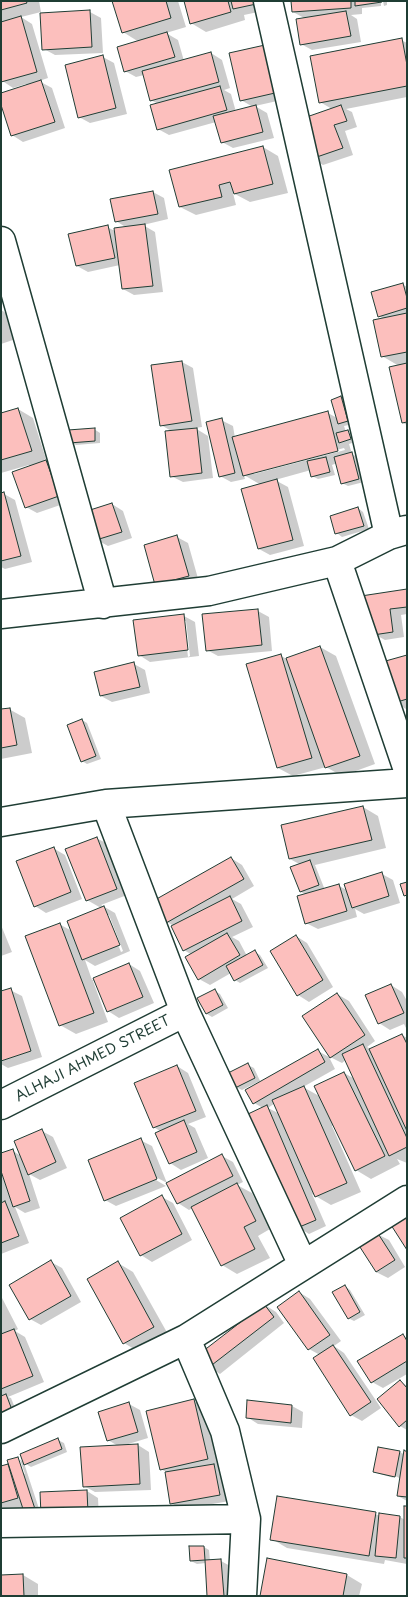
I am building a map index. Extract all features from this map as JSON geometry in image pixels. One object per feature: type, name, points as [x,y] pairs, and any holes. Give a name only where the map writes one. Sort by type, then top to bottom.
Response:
[{"type":"street","points":[[1,614],[209,592],[338,561],[398,532],[268,1]]},
{"type":"street","points":[[1,240],[103,604]]},
{"type":"street","points":[[338,561],[407,767]]},
{"type":"street","points":[[1,822],[106,804],[407,783]]},
{"type":"street","points":[[106,804],[185,1012],[303,1265]]},
{"type":"street","name":"ALHAJI AHMED STREET","points":[[1,1105],[185,1012]]},
{"type":"street","points":[[1,1429],[186,1339],[407,1200]]},
{"type":"street","points":[[186,1339],[226,1431],[246,1519],[242,1596]]},
{"type":"street","points":[[1,1524],[246,1519]]},
{"type":"building","points":[[1,1],[26,1],[27,3],[1,10]]},
{"type":"building","points":[[112,1],[166,1],[171,18],[122,33]]},
{"type":"building","points":[[184,1],[228,1],[231,12],[190,24]]},
{"type":"building","points":[[231,1],[261,1],[261,3],[233,9]]},
{"type":"building","points":[[291,1],[351,1],[351,8],[292,12]]},
{"type":"building","points":[[355,1],[382,1],[382,2],[355,6]]},
{"type":"building","points":[[90,10],[92,47],[42,50],[40,13]]},
{"type":"building","points":[[346,11],[351,36],[300,45],[296,19]]},
{"type":"building","points":[[21,16],[37,72],[1,82],[1,22]]},
{"type":"building","points":[[167,32],[175,57],[124,72],[117,47]]},
{"type":"building","points":[[402,38],[407,65],[407,86],[319,103],[310,56]]},
{"type":"building","points":[[265,45],[275,93],[240,101],[229,53]]},
{"type":"building","points":[[211,52],[219,82],[150,101],[142,71]]},
{"type":"building","points":[[103,55],[116,108],[78,118],[65,65]]},
{"type":"building","points":[[41,80],[55,122],[11,136],[1,105],[1,93]]},
{"type":"building","points":[[220,86],[227,110],[157,130],[150,105]]},
{"type":"building","points":[[256,105],[263,132],[221,143],[213,116]]},
{"type":"building","points":[[341,105],[347,121],[334,125],[343,148],[311,159],[298,120]]},
{"type":"building","points":[[263,146],[273,184],[234,194],[230,182],[219,185],[222,197],[179,207],[169,170]]},
{"type":"building","points":[[153,191],[158,214],[115,222],[110,199]]},
{"type":"building","points":[[145,224],[153,286],[122,289],[114,228]]},
{"type":"building","points":[[108,225],[115,258],[76,266],[68,234]]},
{"type":"building","points":[[403,283],[407,298],[407,308],[378,317],[371,292]]},
{"type":"building","points":[[407,313],[407,352],[381,357],[373,320]]},
{"type":"building","points":[[182,361],[192,421],[160,426],[151,365]]},
{"type":"building","points":[[407,363],[407,422],[402,423],[389,367]]},
{"type":"building","points":[[341,396],[348,421],[338,424],[331,400]]},
{"type":"building","points":[[18,408],[32,451],[1,460],[1,413]]},
{"type":"building","points":[[328,411],[338,451],[243,476],[232,437]]},
{"type":"building","points":[[222,418],[235,473],[219,477],[206,422]]},
{"type":"building","points":[[95,428],[95,441],[69,443],[68,430]]},
{"type":"building","points":[[197,428],[202,473],[170,477],[165,431]]},
{"type":"building","points":[[348,430],[351,439],[339,443],[336,433]]},
{"type":"building","points":[[352,452],[359,479],[341,484],[334,457]]},
{"type":"building","points":[[326,457],[330,472],[311,477],[307,461]]},
{"type":"building","points":[[46,460],[59,496],[25,508],[12,472]]},
{"type":"building","points":[[277,479],[293,540],[258,549],[241,489]]},
{"type":"building","points":[[4,492],[21,556],[1,561],[1,493]]},
{"type":"building","points":[[112,503],[122,532],[96,540],[87,511]]},
{"type":"building","points":[[358,507],[364,526],[335,534],[330,516]]},
{"type":"building","points":[[177,535],[189,576],[155,585],[144,545]]},
{"type":"building","points":[[407,589],[407,607],[390,609],[393,632],[373,635],[361,596]]},
{"type":"building","points":[[258,609],[262,645],[206,651],[202,614]]},
{"type":"building","points":[[184,614],[188,650],[138,656],[133,620]]},
{"type":"building","points":[[320,646],[360,756],[325,768],[286,658]]},
{"type":"building","points":[[281,654],[312,758],[277,768],[246,664]]},
{"type":"building","points":[[407,655],[407,699],[394,703],[382,662]]},
{"type":"building","points":[[134,662],[140,687],[100,696],[94,672]]},
{"type":"building","points":[[10,708],[17,745],[1,748],[1,709]]},
{"type":"building","points":[[82,719],[96,756],[81,762],[67,725]]},
{"type":"building","points":[[363,806],[372,840],[289,859],[281,825]]},
{"type":"building","points":[[97,837],[117,889],[86,901],[65,849]]},
{"type":"building","points":[[54,847],[71,892],[34,907],[16,861]]},
{"type":"building","points":[[231,857],[244,879],[166,923],[153,901]]},
{"type":"building","points":[[310,860],[319,885],[300,892],[290,867]]},
{"type":"building","points":[[382,872],[389,896],[352,908],[344,884]]},
{"type":"building","points":[[407,882],[407,895],[404,896],[400,884]]},
{"type":"building","points":[[339,884],[347,911],[305,924],[297,896]]},
{"type":"building","points":[[230,896],[242,921],[183,951],[171,926]]},
{"type":"building","points":[[104,906],[120,945],[82,960],[67,921]]},
{"type":"building","points":[[60,923],[94,1013],[59,1026],[25,936]]},
{"type":"building","points":[[227,933],[240,955],[198,980],[185,957]]},
{"type":"building","points":[[296,935],[323,980],[297,996],[270,951]]},
{"type":"building","points":[[255,950],[263,965],[234,981],[226,966]]},
{"type":"building","points":[[129,963],[143,997],[107,1012],[93,978]]},
{"type":"building","points":[[391,984],[404,1013],[378,1024],[365,995]]},
{"type":"building","points":[[11,988],[31,1051],[1,1061],[1,991]]},
{"type":"building","points":[[215,989],[223,1005],[206,1014],[197,998]]},
{"type":"building","points":[[337,993],[365,1035],[330,1058],[302,1016]]},
{"type":"building","points":[[402,1034],[407,1044],[407,1131],[369,1049]]},
{"type":"building","points":[[363,1044],[407,1138],[407,1147],[389,1156],[342,1054]]},
{"type":"building","points":[[318,1049],[325,1062],[253,1104],[245,1090]]},
{"type":"building","points":[[248,1063],[255,1078],[235,1088],[228,1073]]},
{"type":"building","points":[[177,1065],[196,1111],[153,1128],[134,1083]]},
{"type":"building","points":[[344,1072],[385,1156],[355,1171],[314,1086]]},
{"type":"building","points":[[304,1086],[347,1183],[315,1197],[272,1100]]},
{"type":"building","points":[[267,1105],[316,1220],[297,1228],[248,1114]]},
{"type":"building","points":[[184,1120],[197,1152],[169,1164],[155,1133]]},
{"type":"building","points":[[42,1129],[56,1162],[28,1175],[14,1141]]},
{"type":"building","points":[[141,1138],[157,1179],[104,1201],[88,1160]]},
{"type":"building","points":[[13,1149],[30,1201],[13,1207],[1,1171],[1,1153]]},
{"type":"building","points":[[222,1154],[233,1176],[177,1204],[166,1183]]},
{"type":"building","points":[[237,1183],[256,1221],[244,1227],[255,1249],[221,1266],[191,1207]]},
{"type":"building","points":[[162,1195],[182,1234],[140,1256],[120,1218]]},
{"type":"building","points":[[5,1201],[19,1236],[1,1243],[1,1203]]},
{"type":"building","points":[[407,1215],[407,1250],[391,1225]]},
{"type":"building","points":[[377,1232],[395,1260],[376,1272],[358,1244]]},
{"type":"building","points":[[51,1260],[71,1296],[29,1320],[9,1285]]},
{"type":"building","points":[[118,1261],[154,1327],[123,1344],[87,1279]]},
{"type":"building","points":[[345,1285],[360,1312],[348,1319],[332,1292]]},
{"type":"building","points":[[299,1291],[330,1335],[308,1350],[277,1307]]},
{"type":"building","points":[[264,1304],[274,1317],[208,1368],[198,1355]]},
{"type":"building","points":[[14,1329],[33,1376],[1,1389],[1,1334]]},
{"type":"building","points":[[403,1334],[407,1341],[407,1361],[371,1383],[357,1361]]},
{"type":"building","points":[[333,1345],[371,1402],[350,1416],[313,1358]]},
{"type":"building","points":[[400,1380],[407,1388],[407,1420],[399,1427],[377,1399]]},
{"type":"building","points":[[6,1394],[12,1410],[1,1414],[1,1396]]},
{"type":"building","points":[[194,1399],[208,1459],[160,1470],[146,1411]]},
{"type":"building","points":[[247,1400],[292,1405],[291,1423],[246,1418]]},
{"type":"building","points":[[129,1402],[138,1432],[107,1441],[98,1412]]},
{"type":"building","points":[[58,1438],[62,1449],[24,1465],[20,1454]]},
{"type":"building","points":[[138,1444],[140,1484],[83,1487],[80,1447]]},
{"type":"building","points":[[378,1447],[400,1451],[395,1477],[373,1472]]},
{"type":"building","points":[[404,1450],[407,1452],[407,1497],[397,1496]]},
{"type":"building","points":[[18,1457],[36,1512],[25,1515],[7,1460]]},
{"type":"building","points":[[8,1464],[18,1498],[1,1503],[1,1466]]},
{"type":"building","points":[[214,1464],[220,1495],[170,1504],[165,1472]]},
{"type":"building","points":[[87,1490],[88,1513],[41,1515],[40,1492]]},
{"type":"building","points":[[277,1496],[376,1512],[369,1556],[270,1540]]},
{"type":"building","points":[[404,1506],[407,1506],[407,1558],[404,1558]]},
{"type":"building","points":[[379,1513],[400,1516],[396,1558],[375,1556]]},
{"type":"building","points":[[189,1546],[204,1546],[205,1560],[190,1561]]},
{"type":"building","points":[[267,1558],[347,1574],[343,1596],[260,1596]]},
{"type":"building","points":[[221,1559],[224,1596],[207,1596],[205,1560]]},
{"type":"building","points":[[23,1574],[24,1596],[1,1596],[1,1575]]}]
